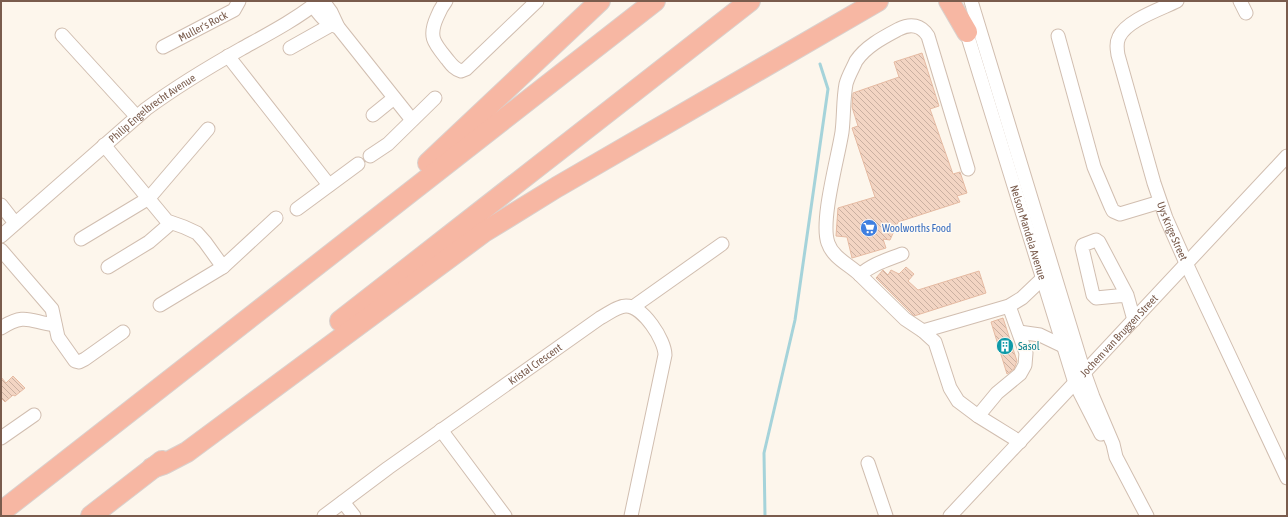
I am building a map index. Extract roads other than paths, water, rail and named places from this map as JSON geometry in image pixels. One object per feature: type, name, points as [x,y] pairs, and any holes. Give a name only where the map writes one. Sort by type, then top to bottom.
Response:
[{"type":"highway","points":[[366,226],[402,187],[600,1]]},
{"type":"highway","points":[[1,512],[655,1]]},
{"type":"highway","points":[[91,516],[750,1]]},
{"type":"highway","points":[[152,468],[164,464],[187,452],[484,232],[576,175],[878,1]]},
{"type":"highway","points":[[949,1],[967,32]]},
{"type":"street","name":"Muller's Rock","points":[[163,48],[234,10],[239,1]]},
{"type":"street","points":[[446,1],[442,5],[433,29],[433,40],[455,68],[461,70],[466,69],[537,1]]},
{"type":"street","name":"Nelson Mandela Avenue","points":[[958,1],[1075,383],[1092,419],[1116,457],[1147,516]]},
{"type":"street","name":"Nelson Mandela Avenue","points":[[970,1],[1084,372],[1113,444],[1116,457]]},
{"type":"street","name":"Uys Krige Street","points":[[1176,1],[1130,25],[1121,34],[1117,44],[1120,65],[1160,202],[1186,263],[1287,478]]},
{"type":"street","points":[[318,3],[322,18],[334,26],[412,120]]},
{"type":"street","name":"Philip Engelbrecht Avenue","points":[[1,236],[104,145],[164,95],[228,56],[284,25],[318,3]]},
{"type":"street","points":[[968,169],[928,36],[925,31],[915,25],[907,25],[872,44],[857,60],[846,82],[842,131],[828,208],[826,233],[829,245],[834,252],[905,319],[933,340],[952,393],[962,404],[978,416],[1020,442]]},
{"type":"street","points":[[290,48],[334,26]]},
{"type":"street","points":[[62,35],[137,117]]},
{"type":"street","points":[[1058,36],[1094,167],[1113,211],[1120,214],[1160,202]]},
{"type":"street","points":[[228,56],[329,185]]},
{"type":"street","points":[[373,115],[394,98]]},
{"type":"street","points":[[370,156],[388,144],[435,98]]},
{"type":"street","points":[[81,239],[149,198],[208,129]]},
{"type":"street","points":[[104,145],[167,221],[189,229],[201,236],[222,267]]},
{"type":"street","name":"Jochem van Bruggen Street","points":[[950,516],[1287,156]]},
{"type":"street","points":[[298,209],[358,164]]},
{"type":"street","points":[[1,205],[15,223]]},
{"type":"street","points":[[160,305],[222,267],[276,218]]},
{"type":"street","points":[[108,268],[149,242],[171,223]]},
{"type":"street","points":[[1127,295],[1096,298],[1093,295],[1082,248],[1083,245],[1096,240],[1099,242],[1127,295],[1134,320]]},
{"type":"street","name":"Kristal Crescent","points":[[324,516],[441,430],[600,318],[620,307],[633,307],[722,244]]},
{"type":"street","points":[[1,250],[52,309],[59,340],[75,361],[78,362],[85,359],[123,332]]},
{"type":"street","points":[[860,275],[866,269],[902,254]]},
{"type":"street","points":[[923,331],[1009,306],[1022,298],[1042,279]]},
{"type":"street","points":[[978,416],[997,393],[1024,369],[1026,356],[1009,306]]},
{"type":"street","points":[[631,516],[665,355],[664,344],[655,329],[640,312],[633,307]]},
{"type":"street","points":[[1,328],[10,322],[22,318],[55,325]]},
{"type":"street","points":[[1019,332],[1040,335],[1063,346]]},
{"type":"street","points":[[1,438],[34,415]]},
{"type":"street","points":[[441,430],[505,516]]},
{"type":"street","points":[[868,463],[886,516]]},
{"type":"street","points":[[343,502],[354,516]]},
{"type":"waterway","points":[[765,516],[764,453],[795,320],[828,89],[820,64]]},
{"type":"place","name":"Woolworths Food","points":[[869,228]]},
{"type":"place","name":"Sasol","points":[[1005,346]]}]
